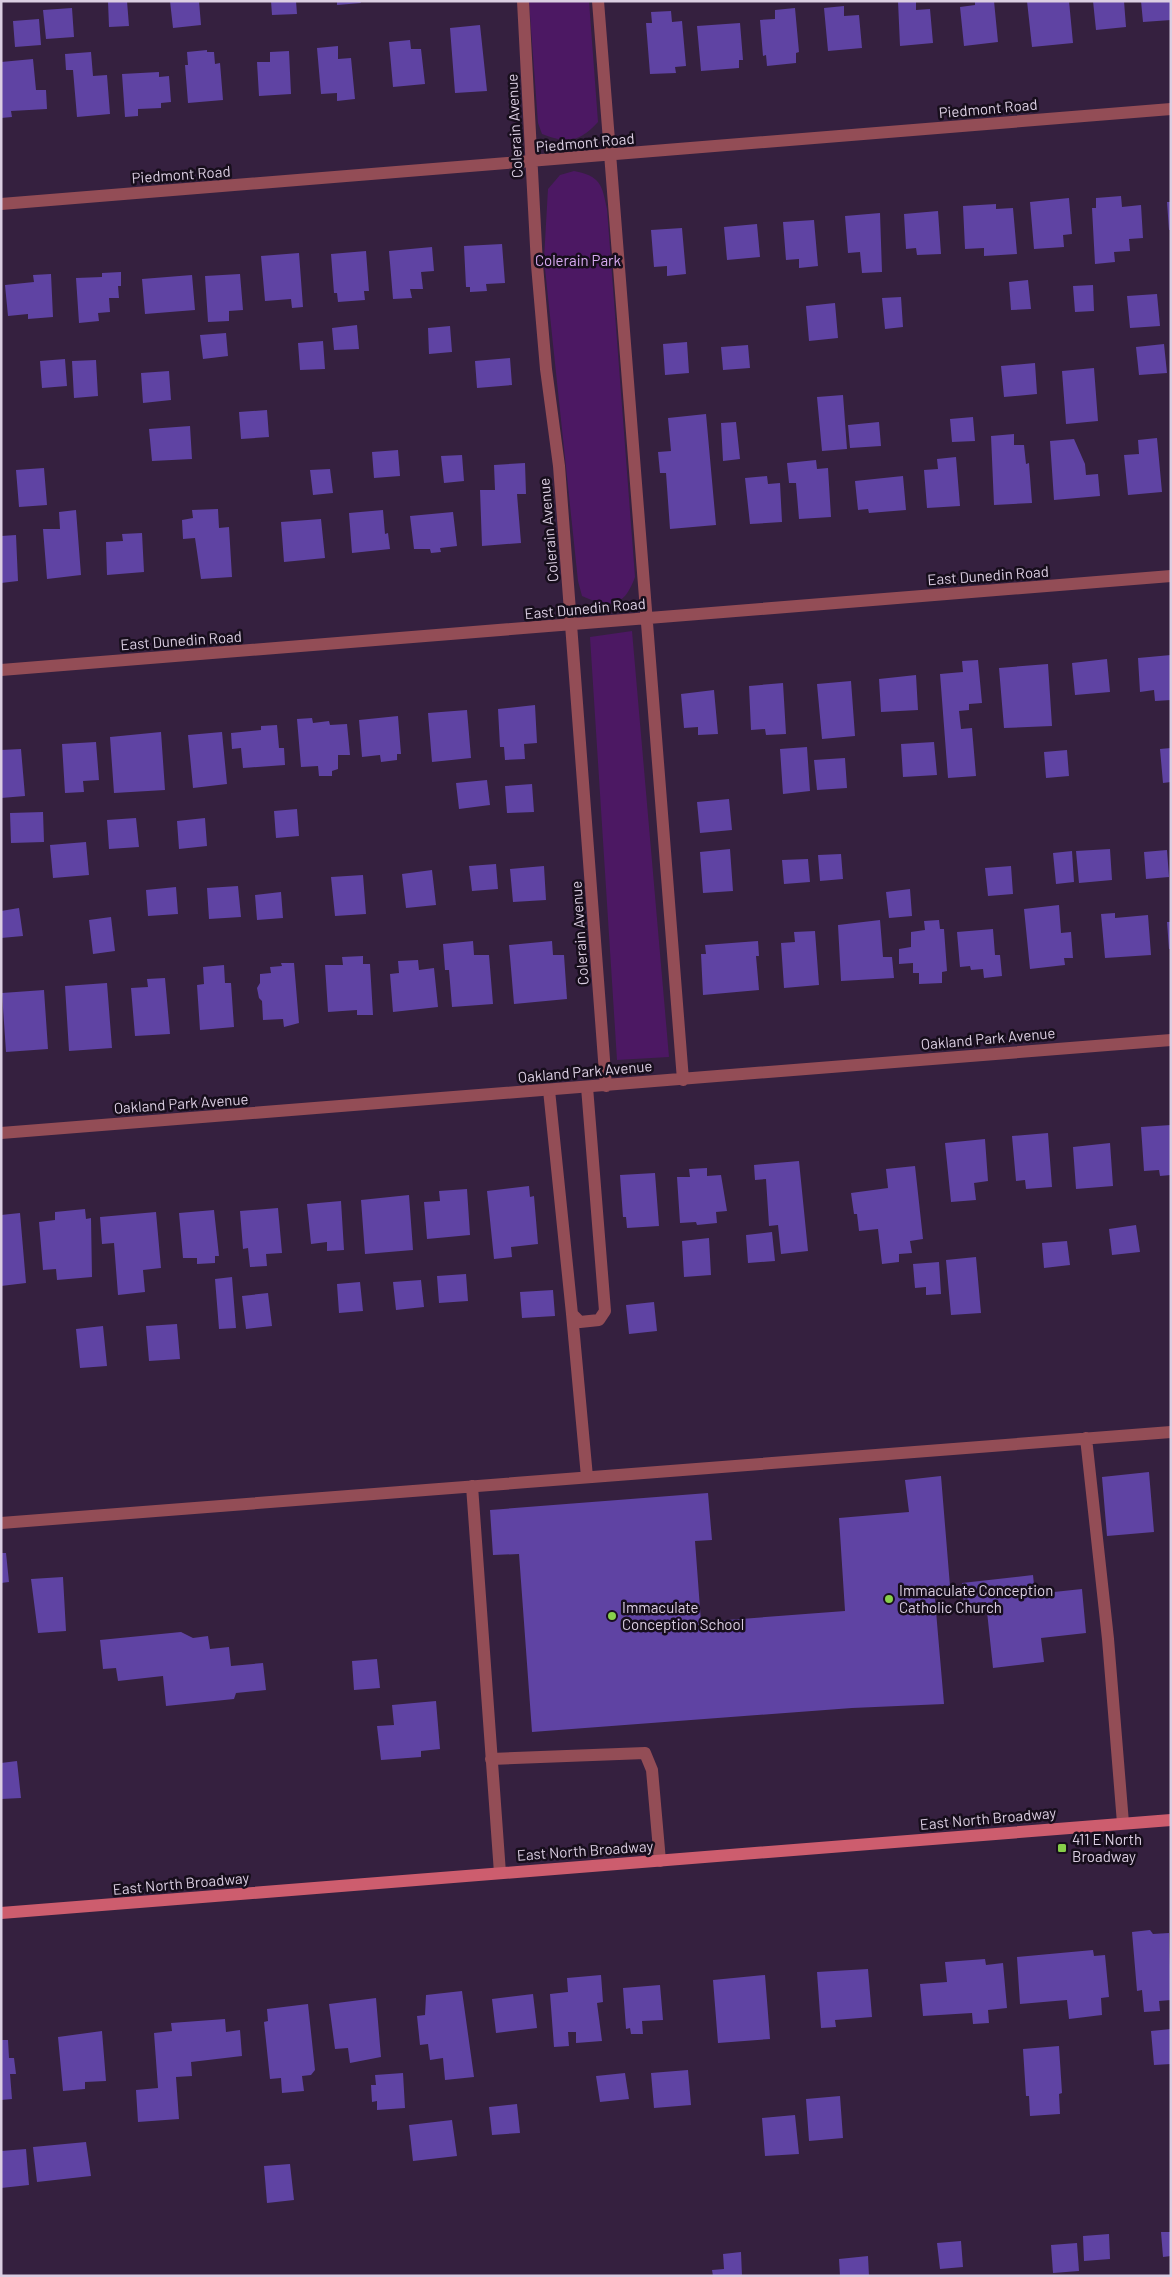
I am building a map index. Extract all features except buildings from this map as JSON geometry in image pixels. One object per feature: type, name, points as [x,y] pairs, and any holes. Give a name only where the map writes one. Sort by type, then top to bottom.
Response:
[{"type":"main road","name":"East North Broadway","points":[[1,1913],[1171,1820]]},
{"type":"street","name":"Colerain Avenue","points":[[523,1],[537,265],[546,369],[559,466],[606,1086]]},
{"type":"street","points":[[598,1],[683,1080]]},
{"type":"street","name":"Piedmont Road","points":[[1,204],[1171,110]]},
{"type":"street","name":"East Dunedin Road","points":[[1,670],[1171,576]]},
{"type":"street","name":"Oakland Park Avenue","points":[[1,1133],[1171,1040]]},
{"type":"street","points":[[572,1314],[580,1322],[599,1320],[605,1311],[587,1087]]},
{"type":"street","points":[[549,1090],[588,1477]]},
{"type":"street","points":[[1,1523],[1171,1432]]},
{"type":"street","points":[[1086,1438],[1108,1639],[1123,1823]]},
{"type":"street","points":[[472,1486],[500,1873]]},
{"type":"street","points":[[491,1759],[645,1753],[652,1770],[660,1861]]},
{"type":"green space","points":[[529,1],[589,1],[598,122],[579,137],[566,140],[542,134],[538,123]]},
{"type":"green space","name":"Colerain Park","points":[[574,171],[583,173],[598,182],[607,209],[635,577],[631,587],[621,600],[609,604],[582,596],[578,581],[544,259],[548,189],[560,175]]},
{"type":"green space","points":[[632,631],[669,1057],[617,1060],[590,637]]},
{"type":"place","name":"Immaculate Conception Catholic Church","points":[[889,1599]]},
{"type":"place","name":"Immaculate Conception School","points":[[612,1616]]},
{"type":"place","name":"411 E North Broadway","points":[[1062,1848]]}]
